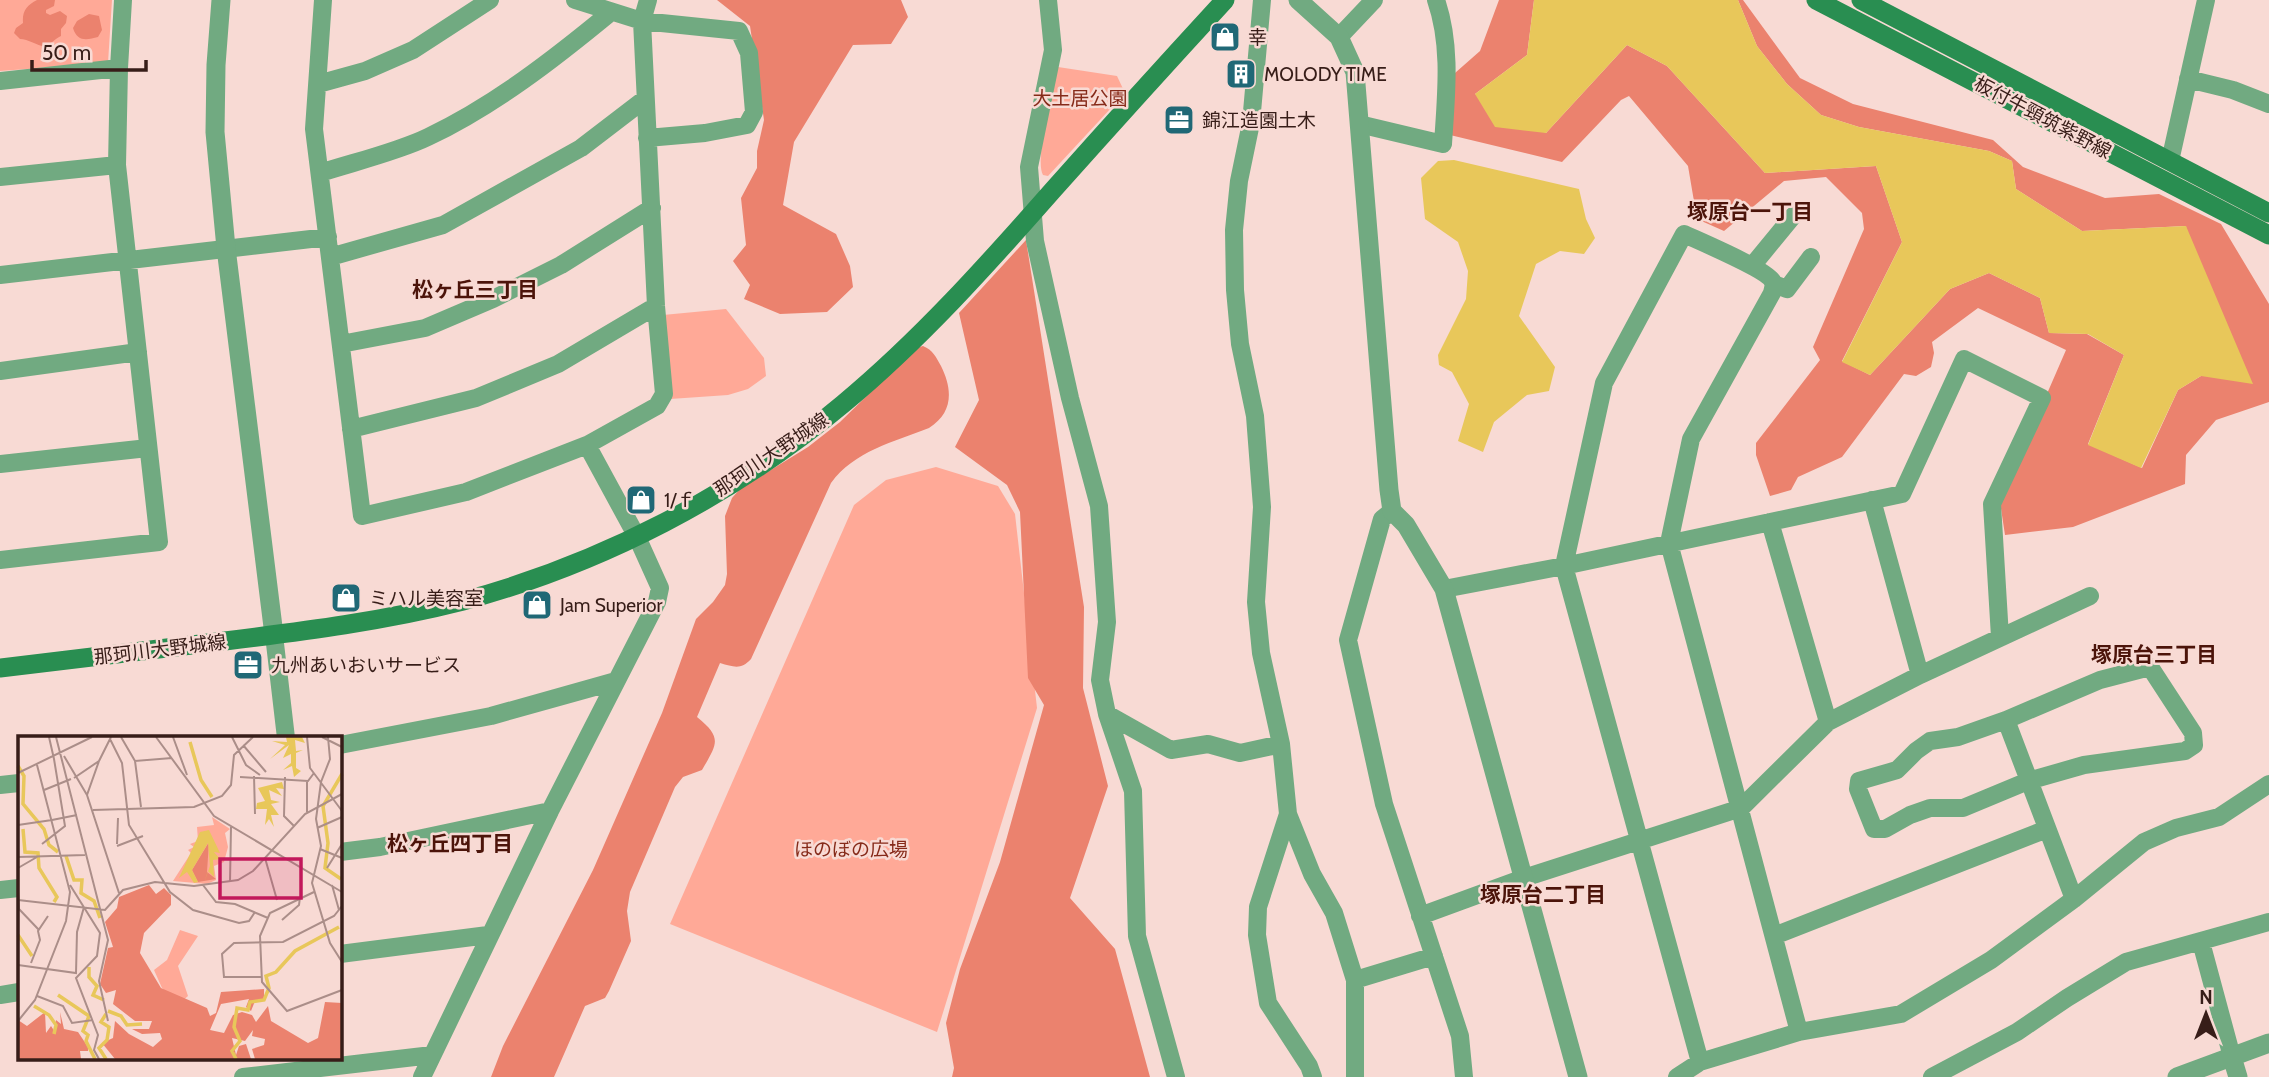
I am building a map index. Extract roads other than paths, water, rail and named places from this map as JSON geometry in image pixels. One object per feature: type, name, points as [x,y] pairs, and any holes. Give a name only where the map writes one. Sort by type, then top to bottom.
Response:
[{"type":"main road","name":"那珂川大野城線","points":[[0,668],[379,620],[463,601],[541,576],[637,537],[753,471],[844,404],[924,331],[1225,0]]},
{"type":"main road","name":"板付牛頸筑紫野線","points":[[1816,0],[2269,235]]},
{"type":"main road","name":"板付牛頸筑紫野線","points":[[1861,0],[2269,213]]},
{"type":"street","points":[[0,560],[159,542],[117,165],[118,68],[123,0]]},
{"type":"street","points":[[222,0],[216,65],[215,132],[226,248],[286,736]]},
{"type":"street","points":[[323,0],[314,129],[362,516],[466,492],[587,445],[657,406],[664,394],[656,306],[645,99],[642,21],[648,0]]},
{"type":"street","points":[[318,84],[365,71],[413,50],[490,0]]},
{"type":"street","points":[[575,0],[642,21],[739,31],[749,53],[754,112],[747,125],[647,138]]},
{"type":"street","points":[[1048,0],[1053,50],[1029,167],[1035,240],[1070,398],[1099,506],[1107,622],[1100,680],[1107,714],[1133,791],[1137,936],[1176,1077]]},
{"type":"street","points":[[1262,0],[1253,111],[1239,181],[1234,229],[1235,290],[1240,344],[1255,416],[1262,507],[1256,603],[1261,653],[1282,744],[1288,814],[1312,874],[1334,913],[1355,979],[1355,1077]]},
{"type":"street","points":[[1298,0],[1339,37],[1354,72],[1388,490],[1392,511],[1406,525],[1444,589],[1578,1077]]},
{"type":"street","points":[[1339,37],[1374,0]]},
{"type":"street","points":[[1359,124],[1443,144],[1447,74],[1443,22],[1436,0]]},
{"type":"street","points":[[2170,161],[2206,0]]},
{"type":"street","points":[[320,173],[426,139],[482,108],[563,52],[611,12]]},
{"type":"street","points":[[0,81],[118,68]]},
{"type":"street","points":[[2188,79],[2233,90],[2269,104]]},
{"type":"street","points":[[330,257],[443,225],[581,148],[645,99]]},
{"type":"street","points":[[0,177],[117,165]]},
{"type":"street","points":[[341,344],[425,328],[448,319],[561,265],[652,208]]},
{"type":"street","points":[[1752,266],[1793,216]]},
{"type":"street","points":[[1700,1062],[1564,566],[1604,383],[1684,233],[1752,266],[1772,279],[1774,284],[1772,293],[1691,439],[1669,543],[1799,1032]]},
{"type":"street","points":[[0,275],[328,237]]},
{"type":"street","points":[[1774,284],[1787,289],[1811,257]]},
{"type":"street","points":[[351,429],[488,393],[558,364],[656,306]]},
{"type":"street","points":[[0,371],[138,352]]},
{"type":"street","points":[[1444,589],[1902,494],[1964,359],[2042,398],[1992,503],[2000,637]]},
{"type":"street","points":[[422,1077],[488,935],[657,602],[660,588],[637,537],[587,445]]},
{"type":"street","points":[[0,464],[148,448]]},
{"type":"street","points":[[1872,500],[1920,675]]},
{"type":"street","points":[[1392,511],[1382,519],[1348,640],[1384,804],[1460,1036],[1464,1077]]},
{"type":"street","points":[[1770,522],[1828,722]]},
{"type":"street","points":[[1420,916],[1524,878],[1741,808],[1828,722],[1920,675],[2090,596]]},
{"type":"street","points":[[2150,667],[2193,733],[2194,745],[2185,751],[2084,765],[2028,781],[1963,808],[1930,808],[1910,815],[1885,830],[1874,829],[1858,789],[1858,781],[1896,770],[1930,741],[1958,737],[2006,720],[2100,680],[2150,667]]},
{"type":"street","points":[[341,745],[491,716],[616,681]]},
{"type":"street","points":[[1107,714],[1171,750],[1208,744],[1240,753],[1282,744]]},
{"type":"street","points":[[2006,720],[2074,899]]},
{"type":"street","points":[[0,785],[18,783]]},
{"type":"street","points":[[1677,1077],[1700,1062],[1799,1032],[1900,1014],[1991,960],[2074,899],[2144,842],[2176,828],[2220,817],[2269,784]]},
{"type":"street","points":[[341,852],[380,847],[550,811]]},
{"type":"street","points":[[1288,814],[1258,907],[1257,935],[1268,1003],[1313,1077]]},
{"type":"street","points":[[1774,936],[2047,829]]},
{"type":"street","points":[[0,890],[18,888]]},
{"type":"street","points":[[1938,1076],[2017,1032],[2126,962],[2269,922]]},
{"type":"street","points":[[341,954],[488,935]]},
{"type":"street","points":[[2201,942],[2238,1077]]},
{"type":"street","points":[[1355,979],[1434,956]]},
{"type":"street","points":[[0,995],[18,992]]},
{"type":"street","points":[[2177,1077],[2269,1043]]},
{"type":"street","points":[[243,1077],[324,1063],[432,1055]]},
{"type":"place","name":"幸","points":[[1225,37]]},
{"type":"place","name":"MOLODY TIME","points":[[1241,74]]},
{"type":"place","name":"錦江造園土木","points":[[1179,120]]},
{"type":"place","name":"1/ｆ","points":[[641,500]]},
{"type":"place","name":"ミハル美容室","points":[[346,598]]},
{"type":"place","name":"Jam Superior","points":[[537,605]]},
{"type":"place","name":"九州あいおいサービス","points":[[248,665]]},
{"type":"district","name":"塚原台一丁目","points":[[1750,212]]},
{"type":"district","name":"松ヶ丘三丁目","points":[[475,290]]},
{"type":"district","name":"塚原台三丁目","points":[[2154,655]]},
{"type":"district","name":"松ヶ丘四丁目","points":[[450,844]]},
{"type":"district","name":"塚原台二丁目","points":[[1543,895]]},
{"type":"park label","name":"大土居公園","points":[[1080,98]]},
{"type":"park label","name":"ほのぼの広場","points":[[851,849]]}]
